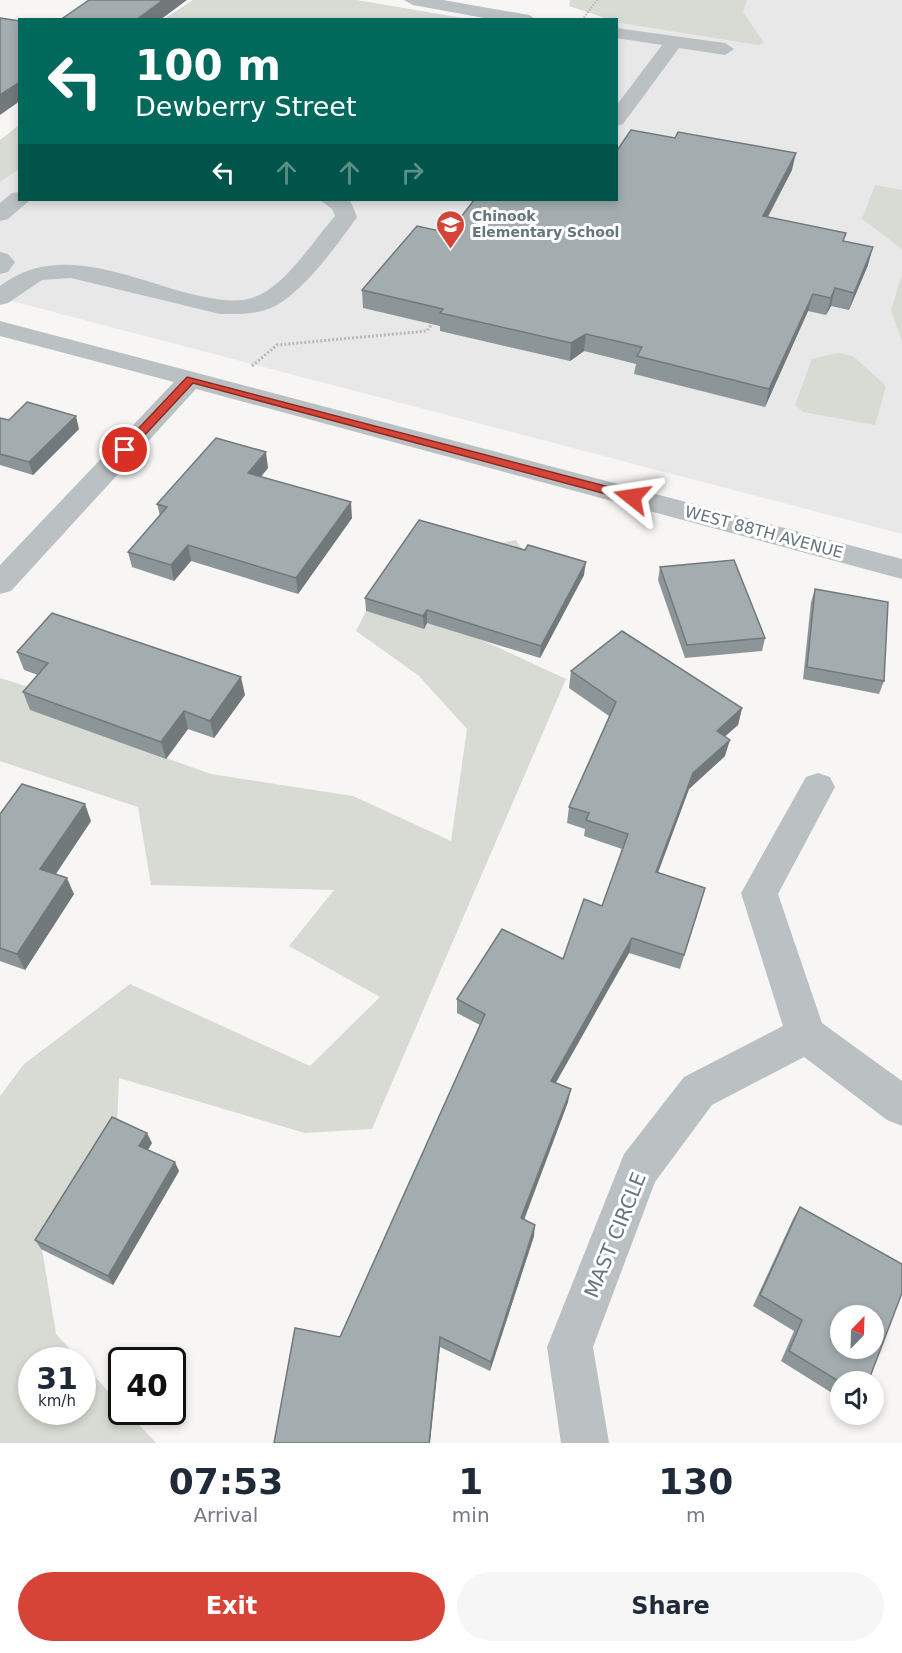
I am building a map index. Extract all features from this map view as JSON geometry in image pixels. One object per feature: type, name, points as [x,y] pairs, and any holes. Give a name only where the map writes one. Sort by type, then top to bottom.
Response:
[{"type":"street","points":[[413,0],[517,18]]},
{"type":"street","points":[[618,33],[725,49]]},
{"type":"street","points":[[618,117],[673,43]]},
{"type":"street","points":[[0,214],[18,200]]},
{"type":"street","points":[[1,297],[24,278],[47,271],[76,273],[220,308],[249,309],[266,302],[284,288],[346,216],[342,205],[333,201]]},
{"type":"street","points":[[0,259],[3,262],[0,267]]},
{"type":"street","name":"WEST 88TH AVENUE","points":[[0,328],[902,569]]},
{"type":"street","points":[[0,584],[191,379]]},
{"type":"street","points":[[819,787],[759,893],[806,1035],[902,1106]]},
{"type":"street","name":"MAST CIRCLE","points":[[585,1443],[570,1347],[639,1169],[698,1091],[806,1035]]},
{"type":"path","points":[[584,18],[597,0]]},
{"type":"path","points":[[231,390],[251,366],[277,345],[426,331],[434,322]]},
{"type":"shaded area","points":[[193,0],[357,0],[462,18],[166,18]]},
{"type":"shaded area","points":[[570,0],[747,0],[743,12],[764,43],[758,45],[621,23],[618,22],[618,18],[606,18],[569,6]]},
{"type":"shaded area","name":"Chinook Elementary School","points":[[623,0],[902,0],[902,534],[0,298],[0,145],[18,132],[18,201],[618,201],[618,18],[609,18]]},
{"type":"shaded area","points":[[18,126],[18,170],[0,182],[0,140]]},
{"type":"shaded area","points":[[875,185],[902,190],[902,249],[862,219]]},
{"type":"shaded area","points":[[902,275],[902,341],[891,310]]},
{"type":"shaded area","points":[[838,353],[853,356],[886,386],[875,425],[803,412],[795,405],[812,359]]},
{"type":"shaded area","points":[[516,540],[527,558],[480,639],[566,679],[372,1129],[305,1133],[119,1078],[117,1127],[42,1249],[56,1334],[68,1347],[18,1347],[18,1425],[96,1425],[96,1378],[108,1391],[108,1425],[139,1425],[156,1443],[0,1443],[0,1096],[24,1064],[130,984],[310,1066],[380,997],[289,946],[334,890],[151,885],[138,807],[0,761],[0,678],[35,689],[30,710],[211,774],[353,796],[451,841],[467,729],[419,676],[356,631],[366,611],[424,629],[474,548]]},
{"type":"building","points":[[89,0],[163,0],[139,18],[63,18]]},
{"type":"building","points":[[0,18],[18,21],[18,83],[0,95]]},
{"type":"building","points":[[631,130],[675,138],[678,132],[796,153],[763,216],[846,233],[843,241],[873,247],[854,293],[835,288],[831,298],[813,294],[769,389],[637,356],[642,347],[586,334],[571,343],[440,313],[443,309],[362,290],[417,226],[449,233],[473,201],[618,201],[618,149]]},
{"type":"building","points":[[27,402],[76,416],[29,462],[0,454],[0,418],[9,420]]},
{"type":"building","points":[[216,438],[266,452],[248,473],[351,502],[296,578],[188,545],[171,565],[128,552],[167,507],[157,504]]},
{"type":"building","points":[[419,520],[525,550],[528,545],[586,562],[541,646],[427,610],[423,616],[365,598]]},
{"type":"building","points":[[734,560],[765,638],[687,645],[660,567]]},
{"type":"building","points":[[815,589],[888,602],[884,681],[807,667]]},
{"type":"building","points":[[52,613],[241,677],[210,721],[184,711],[161,742],[23,692],[48,663],[17,652]]},
{"type":"building","points":[[622,631],[742,708],[717,731],[730,740],[693,773],[656,872],[705,888],[684,955],[632,938],[551,1081],[571,1089],[521,1218],[535,1225],[491,1362],[440,1337],[429,1443],[274,1443],[295,1328],[340,1337],[485,1014],[457,999],[502,929],[563,959],[584,899],[602,906],[628,834],[586,820],[589,813],[569,807],[616,702],[571,671]]},
{"type":"building","points":[[22,784],[85,804],[40,869],[67,878],[17,954],[0,948],[0,814]]},
{"type":"building","points":[[112,1117],[147,1133],[139,1146],[175,1162],[108,1276],[35,1240]]},
{"type":"building","points":[[800,1207],[902,1264],[902,1293],[884,1340],[884,1305],[830,1305],[830,1359],[877,1359],[872,1371],[830,1371],[830,1376],[789,1351],[802,1320],[760,1295]]},
{"type":"place","name":"Chinook Elementary School","points":[[451,250]]},
{"type":"route","points":[[125,450],[191,379],[632,497]]}]
